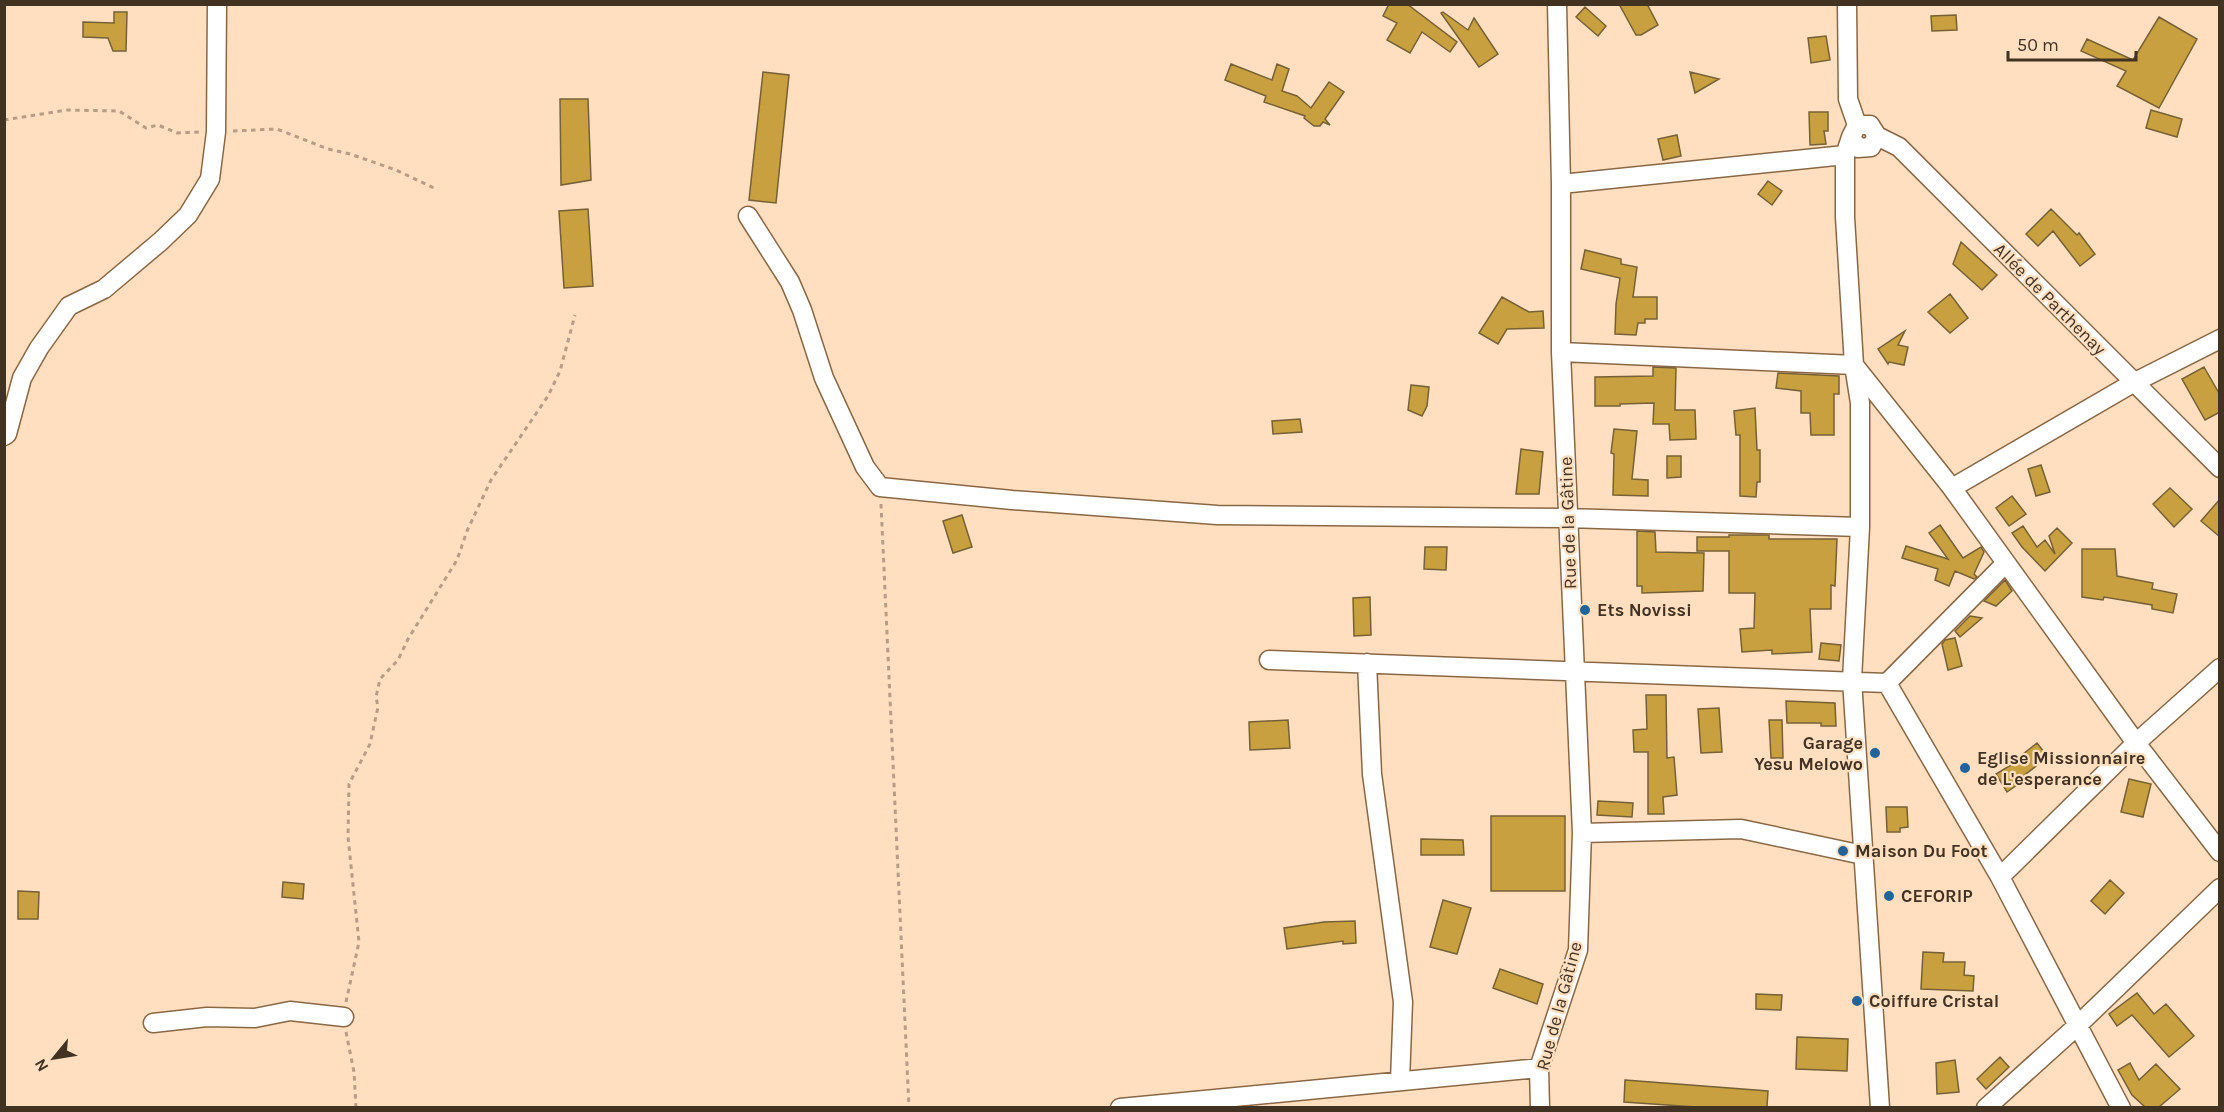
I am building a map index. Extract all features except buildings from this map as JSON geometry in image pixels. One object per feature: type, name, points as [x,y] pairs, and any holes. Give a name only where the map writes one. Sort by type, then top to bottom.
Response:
[{"type":"street","points":[[4,436],[8,434],[22,378],[39,348],[69,306],[104,289],[161,241],[188,215],[210,179],[216,132],[217,4]]},
{"type":"street","name":"Rue de la Gâtine","points":[[1540,1107],[1539,1068],[1578,950],[1582,833],[1561,352],[1561,184],[1557,4]]},
{"type":"street","points":[[1847,4],[1848,99],[1854,131],[1845,155],[1845,217],[1854,365],[1860,403],[1860,527],[1852,680],[1880,1107]]},
{"type":"street","name":"Allée de Parthenay","points":[[1854,131],[1858,147],[1871,147],[1877,136],[1899,147],[2220,468]]},
{"type":"street","points":[[1561,184],[1845,155]]},
{"type":"street","points":[[748,216],[790,282],[802,310],[824,378],[865,467],[880,487],[1012,500],[1217,515],[1567,518],[1860,527]]},
{"type":"street","points":[[1952,488],[2133,383],[2220,339]]},
{"type":"street","points":[[1561,352],[1854,365],[1952,488],[2136,743],[2220,852]]},
{"type":"street","points":[[1269,660],[1887,682],[2006,563]]},
{"type":"street","points":[[1367,663],[1372,774],[1403,1002],[1400,1081]]},
{"type":"street","points":[[2000,877],[2136,743],[2220,668]]},
{"type":"street","points":[[1887,682],[2000,877],[2121,1107]]},
{"type":"street","points":[[1582,833],[1741,829],[1863,855]]},
{"type":"street","points":[[1986,1107],[2077,1026],[2220,888]]},
{"type":"street","points":[[153,1023],[207,1017],[255,1018],[290,1011],[344,1017]]},
{"type":"street","points":[[1120,1107],[1539,1068]]},
{"type":"path","points":[[356,1107],[354,1072],[344,1017],[359,942],[348,837],[348,784],[370,744],[378,707],[376,697],[380,679],[402,653],[408,639],[457,560],[467,531],[491,480],[548,396],[560,371],[575,315]]},
{"type":"path","points":[[880,487],[909,1107]]},
{"type":"place","name":"Ets Novissi","points":[[1585,610]]},
{"type":"place","name":"Garage Yesu Melowo","points":[[1875,753]]},
{"type":"place","name":"Eglise Missionnaire de L'esperance","points":[[1965,768]]},
{"type":"place","name":"Maison Du Foot","points":[[1843,851]]},
{"type":"place","name":"CEFORIP","points":[[1889,896]]},
{"type":"place","name":"Coiffure Cristal","points":[[1857,1001]]}]
